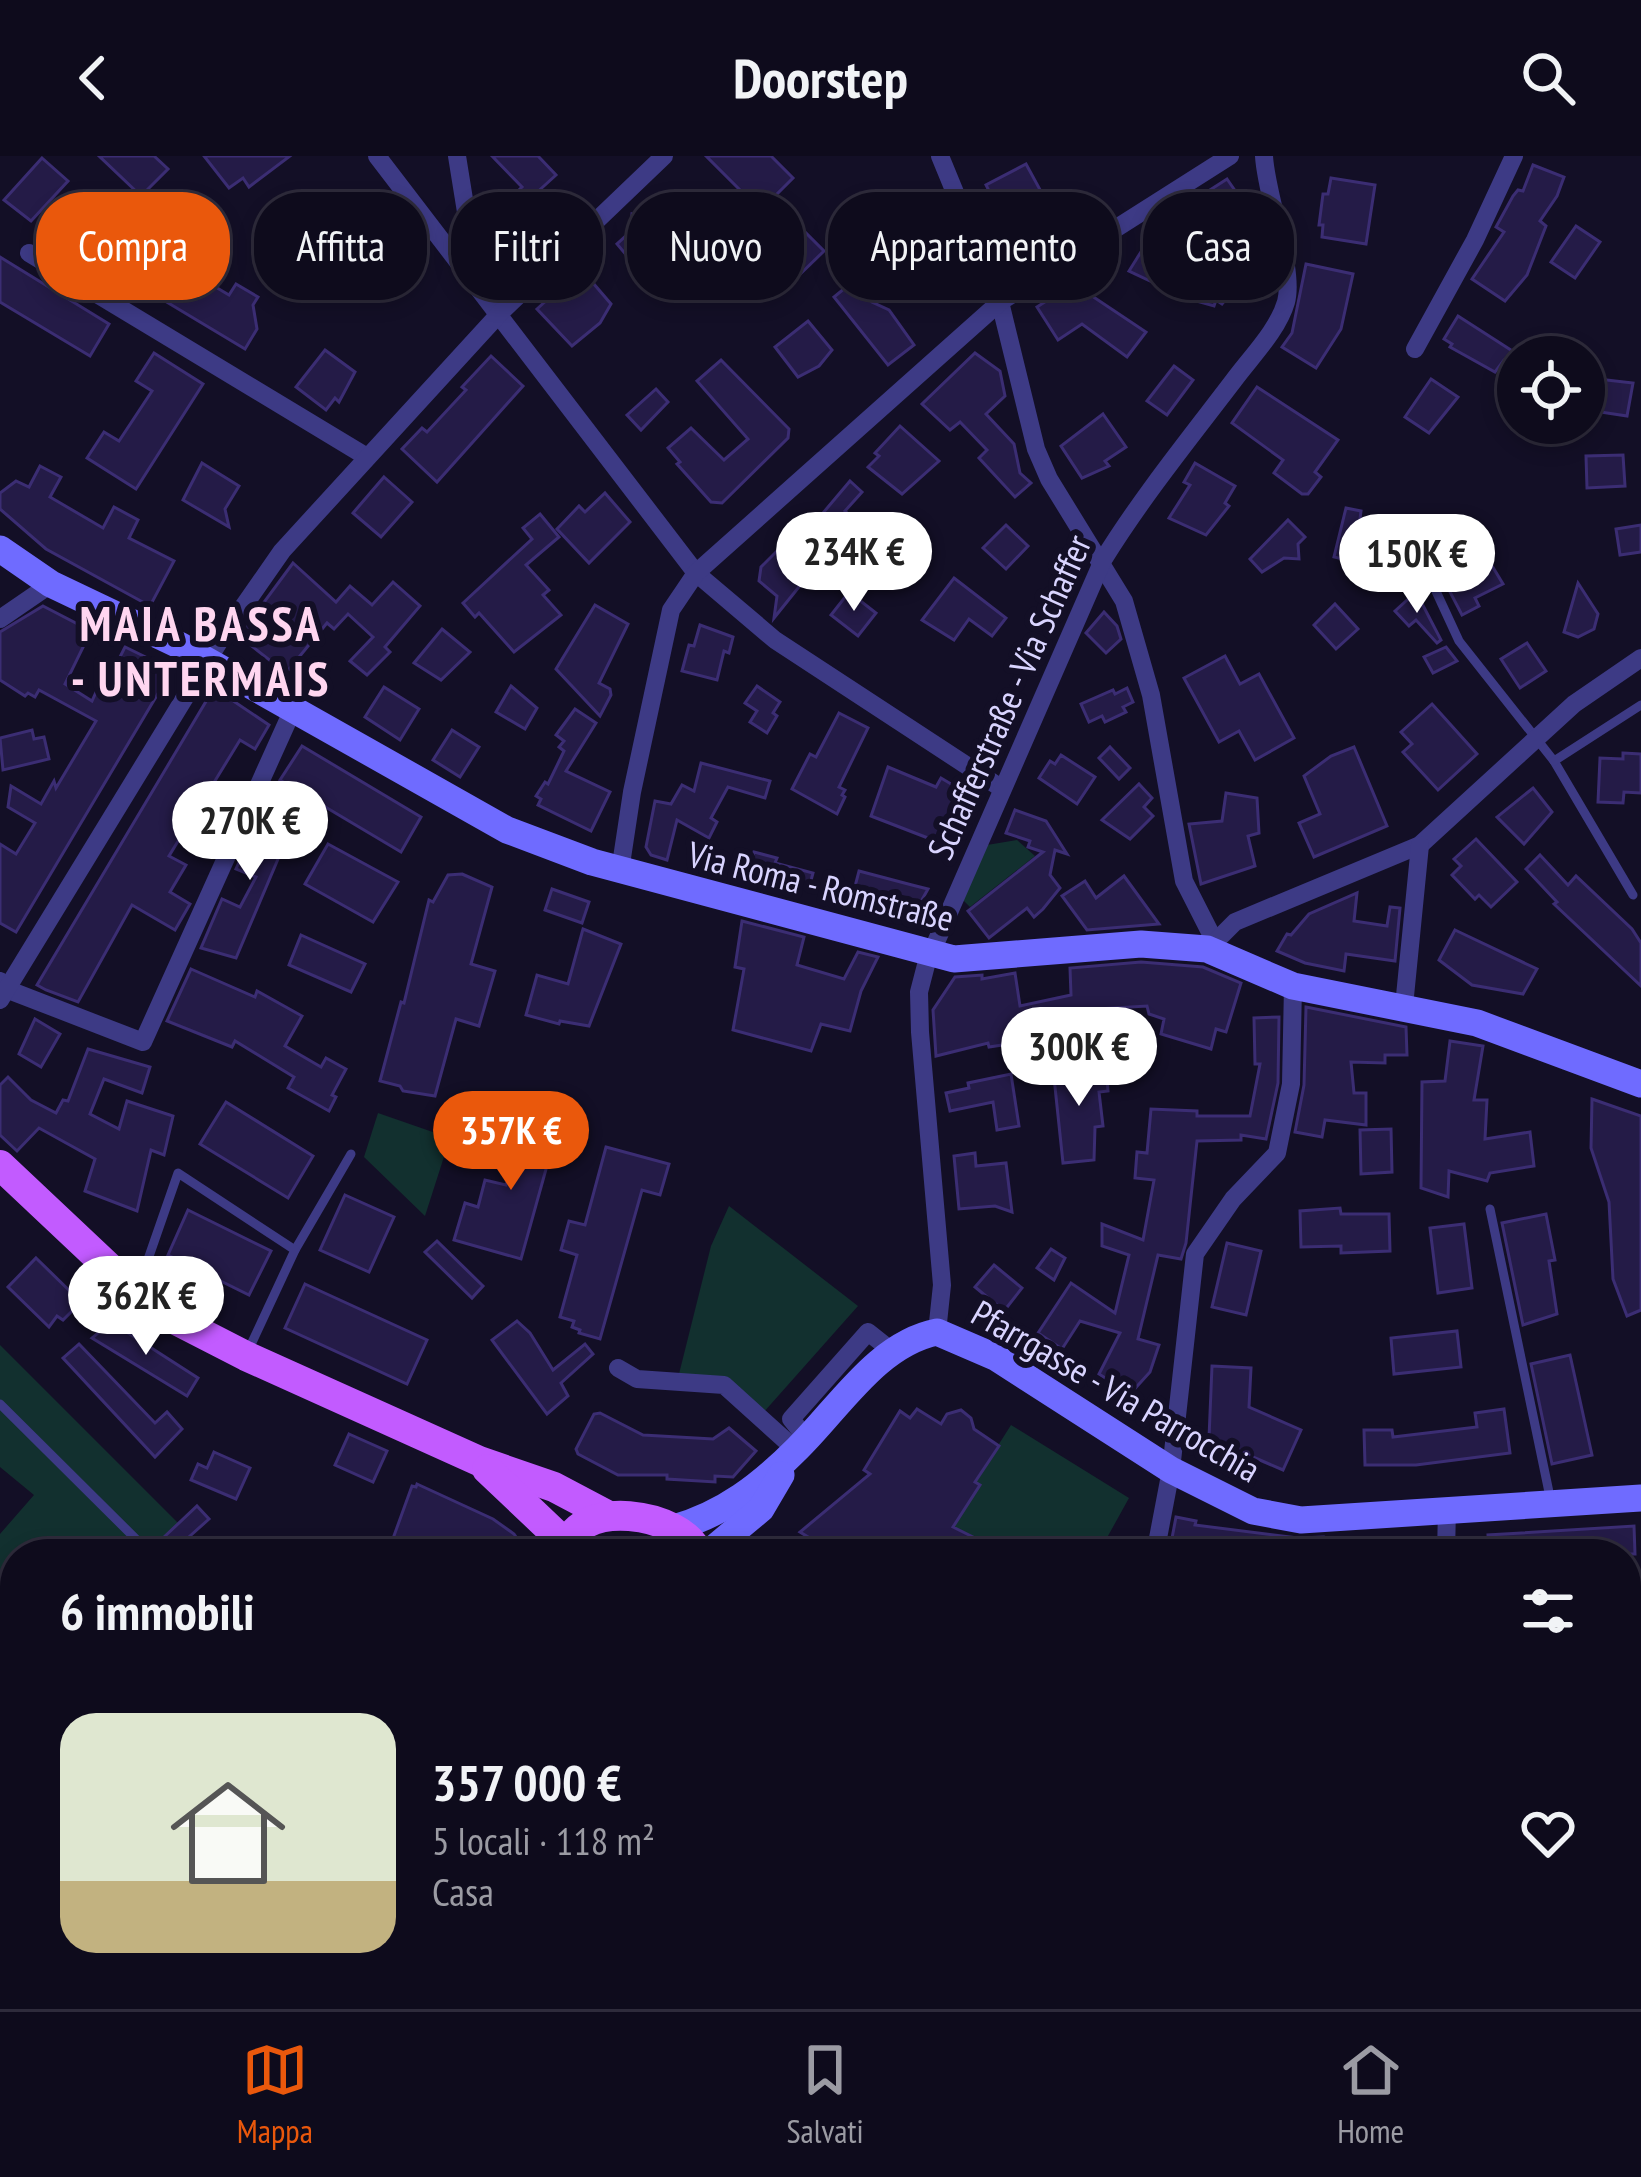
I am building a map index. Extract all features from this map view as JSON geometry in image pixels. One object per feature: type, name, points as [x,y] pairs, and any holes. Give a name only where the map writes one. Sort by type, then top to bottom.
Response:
[{"type":"main road","points":[[0,1166],[136,1293],[170,1317],[478,1461],[554,1487],[607,1515],[674,1528],[690,1539]]},
{"type":"main road","points":[[478,1461],[556,1539]]},
{"type":"main road","points":[[569,1539],[591,1518],[607,1515]]},
{"type":"street","points":[[377,156],[451,251]]},
{"type":"street","points":[[457,156],[463,192]]},
{"type":"street","points":[[294,707],[143,1042],[2,990],[218,666],[282,551],[500,313],[664,156]]},
{"type":"street","points":[[940,156],[1000,302],[1036,449],[1049,479],[1124,601],[1151,695],[1184,881],[1211,945],[1234,922],[1420,845],[1574,704],[1641,658]]},
{"type":"street","points":[[620,872],[671,610],[696,572],[1000,302],[1230,156]]},
{"type":"street","name":"Schafferstraße - Via Schaffer","points":[[937,1332],[942,1285],[919,992],[929,955],[1102,560],[1286,303],[1287,276],[1265,186],[1264,156]]},
{"type":"street","points":[[1415,349],[1475,240],[1514,156]]},
{"type":"street","points":[[29,253],[367,457]]},
{"type":"street","points":[[490,300],[696,572],[775,640],[1001,788]]},
{"type":"street","points":[[0,549],[51,584],[0,619]]},
{"type":"street","name":"Via Roma - Romstraße","points":[[51,584],[182,646],[507,830],[620,872],[929,955],[971,959],[1141,944],[1211,945],[1293,986],[1478,1023],[1641,1084]]},
{"type":"street","points":[[1403,1006],[1420,845]]},
{"type":"street","points":[[1158,1539],[1171,1470],[1195,1254],[1233,1199],[1277,1153],[1291,1084],[1293,986]]},
{"type":"street","name":"Pfarrgasse - Via Parrocchia","points":[[674,1528],[728,1508],[801,1445],[892,1352],[937,1332],[995,1357],[1171,1470],[1253,1511],[1301,1520],[1641,1498]]},
{"type":"street","points":[[618,1368],[637,1379],[724,1385],[801,1445]]},
{"type":"street","name":"Pfarrgasse - Via Parrocchia","points":[[724,1539],[760,1508],[801,1445]]},
{"type":"street","points":[[1446,1539],[1447,1508]]},
{"type":"lane","points":[[1422,560],[1459,640],[1554,761],[1633,895]]},
{"type":"lane","points":[[1554,761],[1641,705]]},
{"type":"lane","points":[[246,1356],[295,1250],[351,1154]]},
{"type":"lane","points":[[136,1293],[178,1173],[295,1250]]},
{"type":"lane","points":[[1490,1209],[1551,1503]]},
{"type":"lane","points":[[0,1404],[136,1539]]},
{"type":"green space","points":[[1017,840],[1035,856],[970,907],[963,900],[987,845]]},
{"type":"green space","points":[[378,1113],[450,1138],[425,1216],[364,1157]]},
{"type":"green space","points":[[729,1206],[858,1306],[763,1413],[679,1374],[711,1246]]},
{"type":"green space","points":[[0,1345],[194,1539],[0,1539],[34,1495],[0,1467]]},
{"type":"green space","points":[[1011,1425],[1129,1498],[1106,1539],[975,1539],[949,1525],[971,1479],[980,1474]]},
{"type":"building","points":[[99,156],[154,156],[168,169],[145,192],[137,192]]},
{"type":"building","points":[[204,156],[290,156],[249,187],[243,178],[229,188]]},
{"type":"building","points":[[492,156],[538,156],[556,175],[537,192],[517,192],[522,187]]},
{"type":"building","points":[[706,156],[771,156],[793,178],[779,192],[742,192]]},
{"type":"building","points":[[42,158],[68,181],[58,192],[36,192],[36,216],[31,221],[4,200]]},
{"type":"building","points":[[1026,164],[1041,192],[990,192],[986,185]]},
{"type":"building","points":[[1533,165],[1564,177],[1540,221],[1546,226],[1527,275],[1505,301],[1472,279],[1504,232],[1496,227],[1513,196],[1523,191]]},
{"type":"building","points":[[1331,178],[1375,185],[1366,244],[1322,237],[1323,194],[1328,194]]},
{"type":"building","points":[[1227,179],[1236,192],[1207,192]]},
{"type":"building","points":[[1576,226],[1600,242],[1575,278],[1551,262]]},
{"type":"building","points":[[804,231],[824,251],[804,270]]},
{"type":"building","points":[[627,235],[627,256],[617,244]]},
{"type":"building","points":[[1143,249],[1143,278],[1129,271]]},
{"type":"building","points":[[0,257],[36,279],[36,300],[70,300],[109,324],[90,356],[0,302]]},
{"type":"building","points":[[1306,264],[1353,274],[1341,329],[1316,368],[1282,347],[1292,333]]},
{"type":"building","points":[[236,284],[254,295],[257,329],[245,349],[163,300],[230,300]]},
{"type":"building","points":[[603,295],[611,304],[600,323],[572,346],[537,309],[547,300],[603,300]]},
{"type":"building","points":[[836,300],[871,300],[889,310],[914,345],[888,365]]},
{"type":"building","points":[[1048,300],[1098,300],[1146,332],[1127,357],[1082,324],[1058,340],[1037,307]]},
{"type":"building","points":[[1458,316],[1497,341],[1497,369],[1450,347],[1444,339]]},
{"type":"building","points":[[808,321],[832,350],[819,366],[798,377],[775,347]]},
{"type":"building","points":[[325,350],[355,372],[339,402],[335,398],[326,410],[296,387]]},
{"type":"building","points":[[154,353],[203,384],[136,489],[87,458],[104,432],[119,441],[152,391],[136,381]]},
{"type":"building","points":[[975,353],[1000,371],[1005,396],[986,414],[1014,444],[1020,473],[1031,483],[1015,497],[979,458],[987,450],[960,422],[950,430],[922,404]]},
{"type":"building","points":[[491,356],[523,386],[437,482],[402,449],[422,428],[427,432]]},
{"type":"building","points":[[721,360],[789,429],[788,438],[722,503],[711,502],[668,448],[691,428],[724,460],[748,439],[697,381]]},
{"type":"building","points":[[1174,366],[1193,380],[1167,415],[1147,401]]},
{"type":"building","points":[[1431,379],[1458,397],[1429,433],[1405,417]]},
{"type":"building","points":[[1605,380],[1633,383],[1627,416],[1605,413]]},
{"type":"building","points":[[1257,387],[1338,440],[1315,472],[1321,477],[1308,494],[1274,473],[1283,460],[1232,423]]},
{"type":"building","points":[[656,389],[668,402],[641,430],[627,415]]},
{"type":"building","points":[[1103,414],[1126,447],[1105,461],[1109,466],[1082,478],[1061,446]]},
{"type":"building","points":[[900,426],[939,461],[902,494],[868,467]]},
{"type":"building","points":[[1623,455],[1625,486],[1587,488],[1586,456]]},
{"type":"building","points":[[202,463],[239,486],[225,509],[229,527],[183,500]]},
{"type":"building","points":[[1195,463],[1235,486],[1225,503],[1229,506],[1206,535],[1169,518],[1190,485],[1184,482]]},
{"type":"building","points":[[40,466],[61,477],[50,497],[103,528],[114,507],[138,520],[129,538],[174,561],[150,606],[46,549],[0,509],[0,493],[16,481],[29,487]]},
{"type":"building","points":[[384,477],[412,502],[381,537],[353,513]]},
{"type":"building","points":[[850,481],[862,492],[845,511],[869,533],[849,555],[835,542],[774,618],[777,596],[759,581],[761,567],[789,539],[796,545]]},
{"type":"building","points":[[605,493],[630,522],[589,563],[557,529],[579,506],[585,512]]},
{"type":"building","points":[[1346,508],[1361,511],[1360,519],[1376,523],[1366,565],[1334,557]]},
{"type":"building","points":[[540,514],[559,537],[526,565],[549,590],[543,595],[561,615],[514,652],[479,613],[475,617],[463,603],[532,539],[523,528]]},
{"type":"building","points":[[1288,520],[1305,537],[1298,544],[1299,559],[1284,558],[1262,572],[1250,559]]},
{"type":"building","points":[[1006,525],[1028,546],[1006,569],[983,548]]},
{"type":"building","points":[[1641,525],[1641,552],[1620,555],[1616,529]]},
{"type":"building","points":[[1480,546],[1503,584],[1475,598],[1479,606],[1462,615],[1437,567]]},
{"type":"building","points":[[293,563],[336,602],[350,586],[372,605],[393,582],[420,606],[385,647],[390,652],[367,675],[350,661],[373,637],[348,614],[334,629],[327,623],[286,673],[239,636]]},
{"type":"building","points":[[954,578],[1006,618],[992,636],[969,619],[954,640],[922,620]]},
{"type":"building","points":[[1578,583],[1598,614],[1594,629],[1578,637],[1564,632]]},
{"type":"building","points":[[849,592],[876,613],[858,636],[831,615]]},
{"type":"building","points":[[1416,592],[1441,640],[1437,643],[1416,620],[1409,626],[1395,611]]},
{"type":"building","points":[[1335,604],[1358,629],[1336,649],[1314,625]]},
{"type":"building","points":[[595,605],[628,624],[599,683],[611,695],[600,716],[556,669]]},
{"type":"building","points":[[43,606],[91,631],[65,684],[92,701],[97,690],[102,693],[125,647],[166,667],[169,675],[16,932],[0,923],[0,844],[16,854],[35,823],[8,807],[11,786],[41,804],[54,781],[56,788],[96,721],[39,690],[35,697],[25,696],[0,680],[0,632]]},
{"type":"building","points":[[1104,612],[1121,639],[1106,653],[1086,633]]},
{"type":"building","points":[[700,625],[733,637],[717,680],[682,671]]},
{"type":"building","points":[[442,629],[470,652],[441,680],[414,663]]},
{"type":"building","points":[[1527,643],[1546,671],[1520,688],[1501,659]]},
{"type":"building","points":[[1446,647],[1457,661],[1433,673],[1424,657]]},
{"type":"building","points":[[1225,656],[1240,684],[1259,674],[1294,738],[1255,760],[1239,731],[1219,742],[1184,678]]},
{"type":"building","points":[[511,686],[537,708],[525,729],[496,712]]},
{"type":"building","points":[[757,686],[780,702],[767,733],[750,722],[757,711],[745,703]]},
{"type":"building","points":[[384,687],[419,709],[400,740],[365,717]]},
{"type":"building","points":[[214,688],[269,725],[255,749],[240,740],[169,856],[186,865],[170,892],[190,904],[175,930],[132,905],[78,1002],[37,985]]},
{"type":"building","points":[[1127,688],[1133,702],[1123,707],[1126,712],[1105,722],[1102,716],[1089,722],[1081,704]]},
{"type":"building","points":[[1432,704],[1477,754],[1438,790],[1403,752],[1412,744],[1401,732]]},
{"type":"building","points":[[575,709],[596,723],[566,771],[610,792],[591,831],[538,805],[541,799],[536,796],[548,784],[564,751],[559,747],[564,741],[556,735]]},
{"type":"building","points":[[839,713],[868,728],[839,787],[845,790],[845,797],[837,814],[792,789]]},
{"type":"building","points":[[32,730],[34,739],[44,737],[49,759],[3,770],[0,738]]},
{"type":"building","points":[[452,730],[479,747],[460,777],[433,760]]},
{"type":"building","points":[[302,746],[421,817],[401,852],[280,780]]},
{"type":"building","points":[[1110,747],[1130,768],[1119,779],[1099,758]]},
{"type":"building","points":[[1354,747],[1387,826],[1314,857],[1299,823],[1320,814],[1304,776],[1331,756]]},
{"type":"building","points":[[1623,753],[1641,754],[1641,793],[1624,792],[1623,803],[1598,802],[1600,758],[1623,759]]},
{"type":"building","points":[[1061,755],[1095,777],[1077,804],[1039,778],[1050,761],[1055,764]]},
{"type":"building","points":[[701,763],[770,781],[765,798],[728,787],[711,818],[717,822],[709,838],[677,820],[667,860],[651,855],[646,847],[655,801],[671,804],[682,785],[694,791]]},
{"type":"building","points":[[888,767],[936,787],[941,778],[968,794],[946,845],[871,816]]},
{"type":"building","points":[[1139,784],[1152,798],[1144,807],[1153,816],[1130,839],[1102,820]]},
{"type":"building","points":[[1533,788],[1552,812],[1524,844],[1497,817]]},
{"type":"building","points":[[1226,793],[1257,798],[1259,833],[1248,836],[1255,866],[1201,884],[1189,824],[1222,821]]},
{"type":"building","points":[[265,805],[295,819],[236,958],[201,948],[222,899],[240,907],[256,877],[236,869]]},
{"type":"building","points":[[1015,810],[1046,821],[1067,854],[1055,850],[1050,875],[1060,888],[1043,909],[1034,917],[1027,908],[989,938],[968,911],[1043,852],[1028,847],[1030,841],[1006,833]]},
{"type":"building","points":[[1476,839],[1517,882],[1491,907],[1479,895],[1475,899],[1452,875],[1461,866],[1454,859]]},
{"type":"building","points":[[328,844],[398,882],[373,922],[305,884]]},
{"type":"building","points":[[754,852],[813,873],[809,888],[749,872]]},
{"type":"building","points":[[1540,855],[1568,885],[1576,876],[1632,929],[1641,943],[1641,986],[1554,904],[1557,902],[1526,869]]},
{"type":"building","points":[[859,871],[928,889],[914,914],[852,898]]},
{"type":"building","points":[[462,874],[492,887],[471,964],[495,971],[479,1026],[456,1019],[435,1096],[403,1091],[380,1081],[401,1002],[429,900],[433,902],[448,875]]},
{"type":"building","points":[[1124,876],[1159,924],[1087,930],[1062,896],[1085,881],[1096,898]]},
{"type":"building","points":[[552,889],[589,902],[582,923],[545,910]]},
{"type":"building","points":[[1357,893],[1354,921],[1387,926],[1390,907],[1400,908],[1395,961],[1346,954],[1344,971],[1277,951],[1309,914]]},
{"type":"building","points":[[742,921],[804,937],[797,965],[844,979],[858,952],[878,957],[861,991],[850,1031],[821,1024],[811,1051],[733,1030],[744,969],[735,967]]},
{"type":"building","points":[[583,929],[621,944],[589,1026],[526,1015],[537,975],[568,984]]},
{"type":"building","points":[[1455,930],[1537,969],[1523,994],[1472,985],[1439,960]]},
{"type":"building","points":[[301,935],[365,964],[351,992],[289,965]]},
{"type":"building","points":[[1141,962],[1203,967],[1241,983],[1226,1032],[1216,1029],[1211,1049],[1161,1034],[1164,1019],[1149,1014],[1147,1006],[1063,1011],[1066,1021],[1008,1038],[1009,1044],[989,1047],[988,1043],[936,1056],[933,1010],[955,977],[982,975],[982,979],[1015,973],[1020,1006],[1071,995],[1070,968]]},
{"type":"building","points":[[191,969],[255,997],[257,991],[302,1016],[285,1046],[321,1067],[326,1058],[346,1069],[329,1111],[288,1088],[294,1077],[235,1041],[232,1047],[167,1021]]},
{"type":"building","points":[[1306,1007],[1406,1027],[1407,1055],[1385,1055],[1385,1063],[1351,1062],[1354,1093],[1366,1093],[1366,1125],[1325,1120],[1322,1137],[1295,1132],[1304,1085]]},
{"type":"building","points":[[1279,1017],[1278,1083],[1266,1139],[1241,1135],[1241,1140],[1197,1141],[1186,1243],[1181,1259],[1158,1255],[1138,1339],[1159,1345],[1150,1372],[1130,1394],[1099,1374],[1120,1333],[1080,1321],[1062,1349],[1038,1333],[1071,1283],[1115,1313],[1129,1255],[1102,1246],[1102,1224],[1143,1240],[1154,1180],[1135,1178],[1137,1152],[1147,1153],[1151,1109],[1197,1111],[1197,1116],[1250,1116],[1260,1064],[1255,1064],[1254,1018]]},
{"type":"building","points":[[35,1019],[60,1034],[41,1067],[19,1054]]},
{"type":"building","points":[[1450,1041],[1483,1046],[1474,1100],[1487,1100],[1485,1139],[1530,1132],[1534,1166],[1490,1173],[1487,1181],[1449,1171],[1448,1197],[1421,1188],[1422,1082],[1445,1081]]},
{"type":"building","points":[[88,1049],[150,1067],[142,1093],[104,1079],[90,1114],[119,1129],[127,1101],[173,1116],[164,1155],[151,1150],[137,1211],[85,1191],[95,1159],[39,1128],[17,1151],[0,1135],[0,1085],[8,1077],[31,1100],[56,1113],[63,1100],[68,1101]]},
{"type":"building","points":[[1106,1065],[1108,1091],[1099,1092],[1103,1126],[1095,1127],[1094,1160],[1063,1163],[1053,1068]]},
{"type":"building","points":[[1011,1074],[1019,1126],[997,1130],[993,1102],[950,1111],[946,1093]]},
{"type":"building","points":[[1592,1099],[1641,1116],[1641,1310],[1627,1316],[1613,1279],[1609,1202],[1591,1148]]},
{"type":"building","points":[[226,1102],[313,1156],[288,1198],[200,1144]]},
{"type":"building","points":[[514,1120],[563,1133],[554,1163],[548,1162],[521,1259],[454,1240],[465,1203],[478,1207],[485,1180],[506,1185],[516,1153],[500,1148],[505,1127],[512,1129]]},
{"type":"building","points":[[1391,1129],[1392,1172],[1361,1174],[1360,1130]]},
{"type":"building","points":[[606,1147],[669,1164],[660,1195],[642,1190],[600,1339],[579,1333],[572,1327],[574,1321],[560,1317],[577,1255],[561,1250],[569,1221],[585,1225]]},
{"type":"building","points":[[975,1153],[976,1166],[1006,1163],[1012,1212],[995,1206],[959,1209],[954,1156]]},
{"type":"building","points":[[345,1195],[394,1217],[369,1272],[320,1250]]},
{"type":"building","points":[[1340,1208],[1341,1214],[1389,1214],[1390,1251],[1341,1253],[1341,1246],[1301,1247],[1300,1211]]},
{"type":"building","points":[[188,1210],[271,1251],[249,1295],[168,1255]]},
{"type":"building","points":[[1546,1214],[1555,1260],[1549,1261],[1557,1314],[1523,1325],[1502,1223]]},
{"type":"building","points":[[1464,1224],[1472,1288],[1438,1293],[1430,1228]]},
{"type":"building","points":[[437,1241],[483,1286],[472,1298],[425,1252]]},
{"type":"building","points":[[1227,1243],[1261,1251],[1246,1315],[1212,1307]]},
{"type":"building","points":[[1051,1249],[1065,1258],[1054,1280],[1037,1268]]},
{"type":"building","points":[[36,1258],[81,1302],[63,1320],[57,1316],[49,1327],[8,1287]]},
{"type":"building","points":[[994,1265],[1022,1288],[1004,1311],[975,1287]]},
{"type":"building","points":[[305,1284],[427,1340],[407,1384],[285,1328]]},
{"type":"building","points":[[517,1321],[553,1370],[585,1344],[593,1354],[561,1383],[568,1396],[547,1414],[492,1340]]},
{"type":"building","points":[[111,1322],[198,1378],[187,1396],[92,1338]]},
{"type":"building","points":[[1457,1331],[1461,1367],[1394,1374],[1391,1338]]},
{"type":"building","points":[[79,1344],[155,1423],[167,1412],[182,1429],[155,1457],[63,1358]]},
{"type":"building","points":[[1570,1355],[1592,1455],[1552,1464],[1531,1364]]},
{"type":"building","points":[[1212,1366],[1251,1368],[1249,1407],[1301,1430],[1283,1470],[1209,1438]]},
{"type":"building","points":[[917,1409],[941,1424],[947,1414],[961,1410],[971,1418],[974,1429],[999,1446],[953,1527],[977,1539],[811,1539],[800,1532],[870,1474],[864,1470],[900,1411],[910,1418]]},
{"type":"building","points":[[1504,1409],[1510,1453],[1416,1465],[1365,1465],[1364,1430],[1392,1430],[1393,1437],[1477,1427],[1475,1413]]},
{"type":"building","points":[[594,1414],[643,1435],[713,1439],[729,1428],[756,1451],[733,1477],[715,1476],[715,1482],[618,1475],[576,1449]]},
{"type":"building","points":[[349,1434],[387,1451],[373,1482],[335,1465]]},
{"type":"building","points":[[214,1452],[250,1468],[236,1499],[191,1480],[198,1464],[207,1468]]},
{"type":"building","points":[[412,1486],[493,1519],[518,1539],[393,1539]]},
{"type":"building","points":[[197,1506],[209,1519],[190,1536],[193,1539],[163,1538]]},
{"type":"building","points":[[1176,1517],[1196,1521],[1195,1525],[1329,1539],[1172,1539]]},
{"type":"building","points":[[1634,1526],[1634,1539],[1488,1539],[1488,1535]]},
{"type":"district","name":"MAIA BASSA - UNTERMAIS","points":[[201,652]]}]
